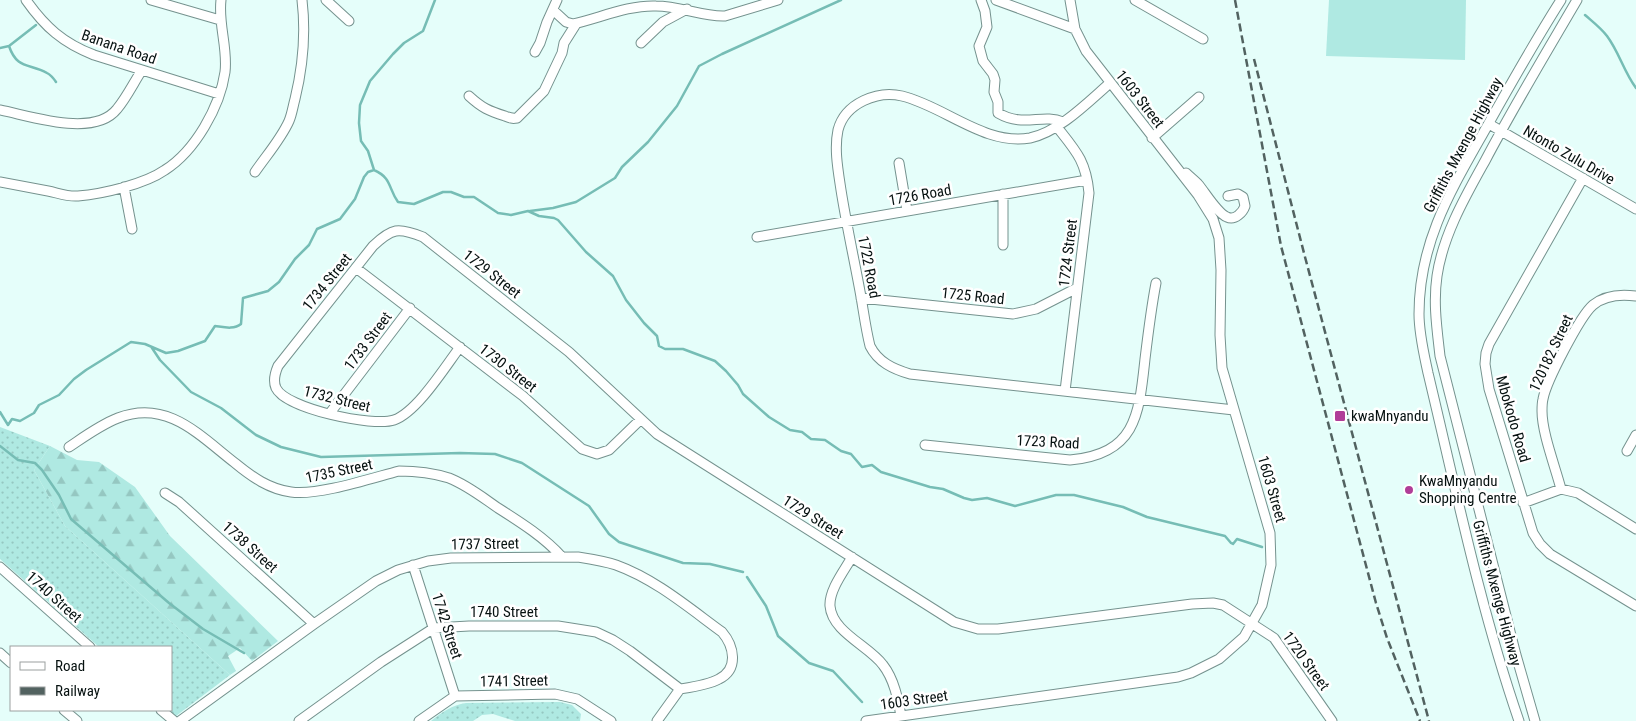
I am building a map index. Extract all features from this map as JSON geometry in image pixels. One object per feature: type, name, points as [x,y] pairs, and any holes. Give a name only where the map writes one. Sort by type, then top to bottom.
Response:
[{"type":"street","name":"Banana Road","points":[[26,0],[46,25],[75,47],[219,94]]},
{"type":"street","points":[[151,0],[220,20]]},
{"type":"street","points":[[0,182],[78,196],[124,187],[154,177],[176,162],[208,121],[219,94],[225,72],[220,20],[221,0]]},
{"type":"street","points":[[255,172],[290,120],[300,81],[303,57],[302,0]]},
{"type":"street","points":[[326,0],[349,21]]},
{"type":"street","points":[[535,52],[557,0]]},
{"type":"street","points":[[469,96],[483,108],[494,114],[512,119],[517,118],[544,91],[564,43],[576,24],[585,20],[642,6],[668,6],[716,17],[778,0]]},
{"type":"street","points":[[981,0],[985,11],[987,27],[979,46],[983,61],[994,74],[996,80],[994,92],[998,102],[998,113],[1007,118],[1021,121],[1053,119],[1060,124]]},
{"type":"street","points":[[996,0],[1075,29]]},
{"type":"street","name":"1603 Street","points":[[866,721],[1184,675],[1203,668],[1219,658],[1244,637],[1262,605],[1269,581],[1272,548],[1270,533],[1226,381],[1221,355],[1221,270],[1218,233],[1206,206],[1086,51],[1075,29],[1070,0]]},
{"type":"street","points":[[1135,0],[1203,39]]},
{"type":"street","name":"Griffiths Mxenge Highway","points":[[1520,721],[1482,597],[1428,374],[1419,314],[1422,273],[1436,221],[1560,0]]},
{"type":"street","name":"Griffiths Mxenge Highway","points":[[1534,721],[1513,646],[1440,356],[1436,318],[1437,275],[1453,223],[1464,199],[1501,130],[1577,0]]},
{"type":"street","points":[[641,43],[663,22],[687,9]]},
{"type":"street","points":[[553,10],[566,22],[576,24]]},
{"type":"street","points":[[0,110],[70,124],[88,124],[108,117],[117,110],[142,70]]},
{"type":"street","name":"1722 Road","points":[[1110,83],[1060,124],[1030,138],[1005,138],[982,131],[902,96],[883,94],[864,100],[848,112],[839,128],[837,138],[838,167],[846,222],[870,346],[877,357],[893,368],[910,374],[1234,410]]},
{"type":"street","points":[[1152,138],[1199,98]]},
{"type":"street","name":"1724 Street","points":[[1060,124],[1086,170],[1088,194],[1065,391]]},
{"type":"street","name":"Ntonto Zulu Drive","points":[[1489,124],[1636,209]]},
{"type":"street","points":[[899,163],[906,211]]},
{"type":"street","points":[[1174,164],[1197,184],[1226,217],[1232,218],[1241,212],[1245,206],[1243,197],[1238,194],[1228,196]]},
{"type":"street","name":"Mbokodo Road","points":[[1583,178],[1486,353],[1485,364],[1489,389],[1533,533],[1550,554],[1636,606]]},
{"type":"street","name":"1726 Road","points":[[756,237],[1087,180]]},
{"type":"street","points":[[124,187],[132,229]]},
{"type":"street","points":[[1003,194],[1003,245]]},
{"type":"street","name":"1734 Street","points":[[274,382],[278,366],[373,246],[391,232],[402,230],[422,237]]},
{"type":"street","name":"1729 Street","points":[[422,237],[562,346],[657,434],[944,617],[966,627],[998,629],[1213,602],[1223,605],[1253,624]]},
{"type":"street","name":"1730 Street","points":[[356,268],[523,396],[588,453],[597,454],[609,450],[640,420]]},
{"type":"street","name":"1723 Road","points":[[925,445],[1070,460],[1100,454],[1112,448],[1128,433],[1137,415],[1141,400],[1150,314],[1156,283]]},
{"type":"street","name":"1725 Road","points":[[861,298],[1013,314],[1036,310],[1077,288]]},
{"type":"street","name":"120182 Street","points":[[1561,489],[1544,428],[1542,413],[1543,399],[1547,386],[1584,315],[1594,304],[1607,297],[1623,294],[1636,296]]},
{"type":"street","name":"1733 Street","points":[[330,414],[410,308]]},
{"type":"street","name":"1732 Street","points":[[274,382],[278,392],[290,401],[330,414],[372,422],[394,420],[420,399],[460,347]]},
{"type":"street","name":"1735 Street","points":[[69,447],[118,418],[140,412],[163,414],[173,418],[196,433],[260,482],[291,492],[314,492],[399,471],[413,471],[446,478],[464,485],[512,517],[552,546],[562,557]]},
{"type":"street","points":[[1627,451],[1636,435]]},
{"type":"street","points":[[1523,503],[1561,489],[1578,493],[1636,529]]},
{"type":"street","name":"1738 Street","points":[[165,493],[179,502],[314,624]]},
{"type":"street","name":"1737 Street","points":[[180,721],[376,581],[428,560],[451,558],[562,557],[597,560],[617,565],[638,575],[663,590],[722,632],[729,640],[733,659],[732,666],[726,674],[711,682],[680,689]]},
{"type":"street","points":[[852,557],[833,592],[830,607],[839,626],[885,667],[901,716]]},
{"type":"street","name":"1742 Street","points":[[413,565],[455,696]]},
{"type":"street","name":"1740 Street","points":[[0,567],[89,646]]},
{"type":"street","name":"1720 Street","points":[[1253,624],[1274,638],[1280,645],[1332,721]]},
{"type":"street","name":"1740 Street","points":[[299,721],[382,662],[434,628],[558,626],[596,632],[630,650],[680,689]]},
{"type":"street","points":[[0,653],[10,662]]},
{"type":"street","points":[[657,721],[680,689]]},
{"type":"street","name":"1741 Street","points":[[455,696],[555,694],[569,696],[583,702],[611,721]]},
{"type":"street","points":[[419,721],[455,696]]},
{"type":"street","points":[[65,711],[76,721]]},
{"type":"street","points":[[162,711],[174,721]]},
{"type":"green space","points":[[1329,0],[1466,0],[1465,60],[1326,56]]},
{"type":"green space","points":[[0,427],[50,446],[34,470],[65,526],[230,675],[176,716],[170,711],[172,711],[172,646],[98,646],[0,559]]},
{"type":"green space","points":[[50,446],[77,460],[99,462],[135,487],[170,536],[278,641],[252,661],[240,648],[228,656],[236,671],[230,675],[65,526],[34,470]]},
{"type":"green space","points":[[560,702],[572,705],[581,714],[580,721],[515,721],[493,714],[482,715],[473,721],[431,721],[447,709],[466,703]]},
{"type":"waterway","points":[[374,170],[368,151],[361,141],[360,105],[370,81],[404,43],[423,31],[435,0]]},
{"type":"waterway","points":[[530,211],[576,202],[615,178],[622,167],[648,142],[677,106],[699,66],[841,0]]},
{"type":"waterway","points":[[1585,15],[1607,36],[1636,88]]},
{"type":"waterway","points":[[0,48],[9,46],[36,25]]},
{"type":"waterway","points":[[9,46],[16,59],[25,65],[47,73],[56,82]]},
{"type":"waterway","points":[[0,412],[8,425],[12,419],[20,421],[34,413],[39,405],[59,395],[74,379],[86,370],[131,342],[145,344],[166,353],[178,351],[205,341],[215,326],[228,328],[238,326],[241,324],[243,298],[268,291],[279,282],[295,259],[309,245],[317,229],[340,219],[355,199],[364,177],[368,172],[374,170],[384,176],[398,202],[414,204],[443,192],[451,192],[464,197],[474,197],[498,213],[511,215],[528,211],[539,216],[558,220],[586,252],[613,276],[626,300],[657,336],[659,346],[665,349],[683,349],[715,361],[738,385],[743,394],[769,417],[790,430],[802,432],[811,439],[825,440],[841,451],[851,454],[862,467],[872,465],[881,472],[930,487],[943,489],[964,498],[972,500],[987,498],[1015,506],[1056,495],[1074,495],[1123,507],[1147,517],[1225,536],[1233,544],[1237,539],[1262,547]]},
{"type":"waterway","points":[[152,348],[160,360],[191,392],[221,408],[256,435],[281,447],[321,457],[460,453],[495,454],[522,463],[589,506],[609,534],[619,542],[683,563],[710,564],[743,572]]},
{"type":"waterway","points":[[0,446],[18,460],[35,463],[59,495],[71,519],[169,603],[203,629],[244,653]]},
{"type":"waterway","points":[[747,577],[766,606],[778,636],[809,663],[833,671],[862,702]]},
{"type":"railway","points":[[1235,0],[1281,246],[1376,603],[1387,638],[1420,721]]},
{"type":"railway","points":[[1254,59],[1429,721]]},
{"type":"place","name":"kwaMnyandu","points":[[1340,416]]},
{"type":"place","name":"KwaMnyandu Shopping Centre","points":[[1409,490]]}]
